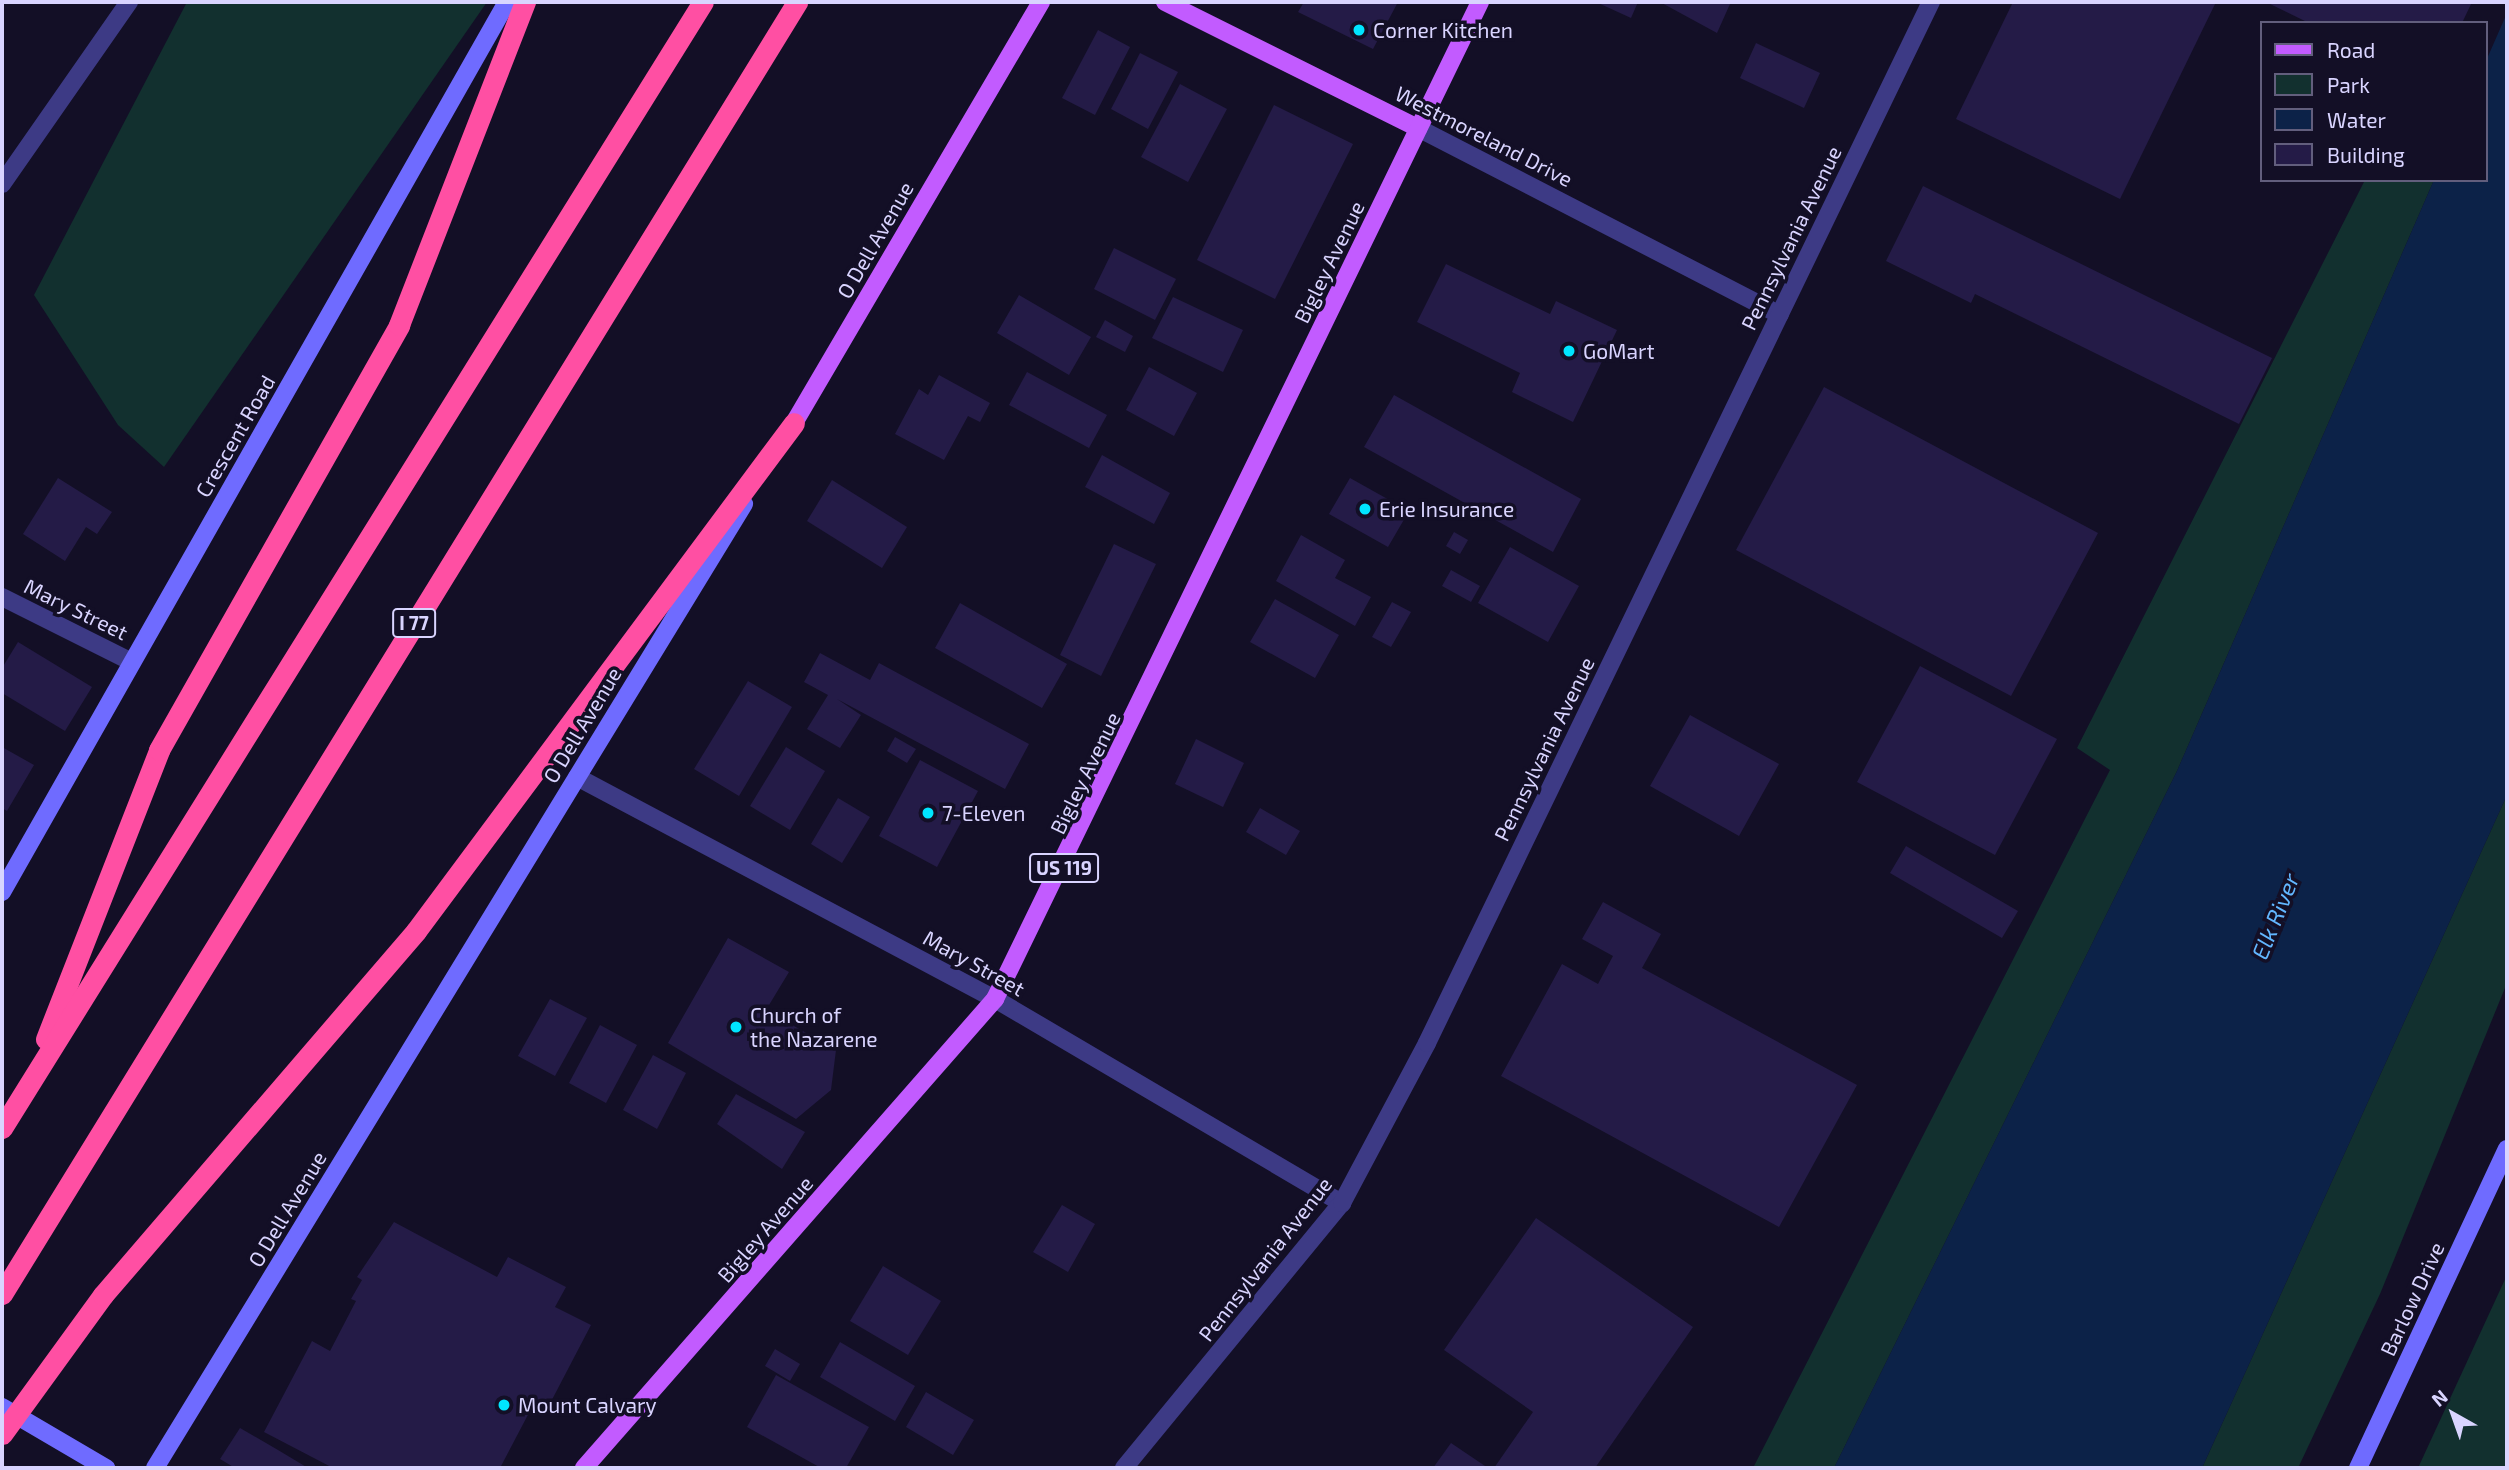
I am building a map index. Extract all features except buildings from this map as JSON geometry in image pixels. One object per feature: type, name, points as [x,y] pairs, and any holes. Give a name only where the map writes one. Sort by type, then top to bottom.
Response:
[{"type":"highway","points":[[26,1089],[159,750],[399,325],[526,2]]},
{"type":"highway","points":[[2,1128],[703,2]]},
{"type":"highway","name":"I 77","points":[[2,1293],[797,2]]},
{"type":"highway","points":[[2,1434],[103,1295],[416,931],[794,423]]},
{"type":"main road","name":"O Dell Avenue","points":[[794,423],[1041,2]]},
{"type":"main road","name":"Westmoreland Drive","points":[[1165,2],[1418,128]]},
{"type":"main road","name":"Bigley Avenue","points":[[584,1468],[995,999],[1053,891],[1480,2]]},
{"type":"street","points":[[2,184],[130,2]]},
{"type":"street","name":"Crescent Road","points":[[2,892],[130,661],[507,2]]},
{"type":"street","name":"Pennsylvania Avenue","points":[[1124,1468],[1342,1203],[1432,1033],[1931,2]]},
{"type":"street","name":"Westmoreland Drive","points":[[1418,128],[1780,315]]},
{"type":"street","name":"O Dell Avenue","points":[[155,1468],[794,423]]},
{"type":"street","name":"Mary Street","points":[[2,597],[130,661]]},
{"type":"street","name":"Mary Street","points":[[577,777],[995,999],[1342,1203]]},
{"type":"street","name":"Barlow Drive","points":[[2358,1468],[2507,1149]]},
{"type":"street","points":[[2,1407],[106,1468]]},
{"type":"green space","points":[[187,2],[487,2],[164,467],[118,425],[34,295]]},
{"type":"green space","points":[[2364,182],[2433,182],[2177,771],[1834,1468],[1753,1468],[2110,770],[2077,748]]},
{"type":"green space","points":[[2507,795],[2507,983],[2380,1294],[2298,1468],[2202,1468]]},
{"type":"green space","points":[[2507,1275],[2507,1468],[2418,1468]]},
{"type":"water","name":"Elk River","points":[[2507,13],[2507,795],[2202,1468],[1834,1468],[2177,771],[2433,182],[2488,182],[2488,56]]},
{"type":"place","name":"Corner Kitchen","points":[[1359,30]]},
{"type":"place","name":"GoMart","points":[[1569,351]]},
{"type":"place","name":"Erie Insurance","points":[[1365,509]]},
{"type":"place","name":"7-Eleven","points":[[928,813]]},
{"type":"place","name":"Church of the Nazarene","points":[[736,1027]]},
{"type":"place","name":"Mount Calvary","points":[[504,1405]]}]
